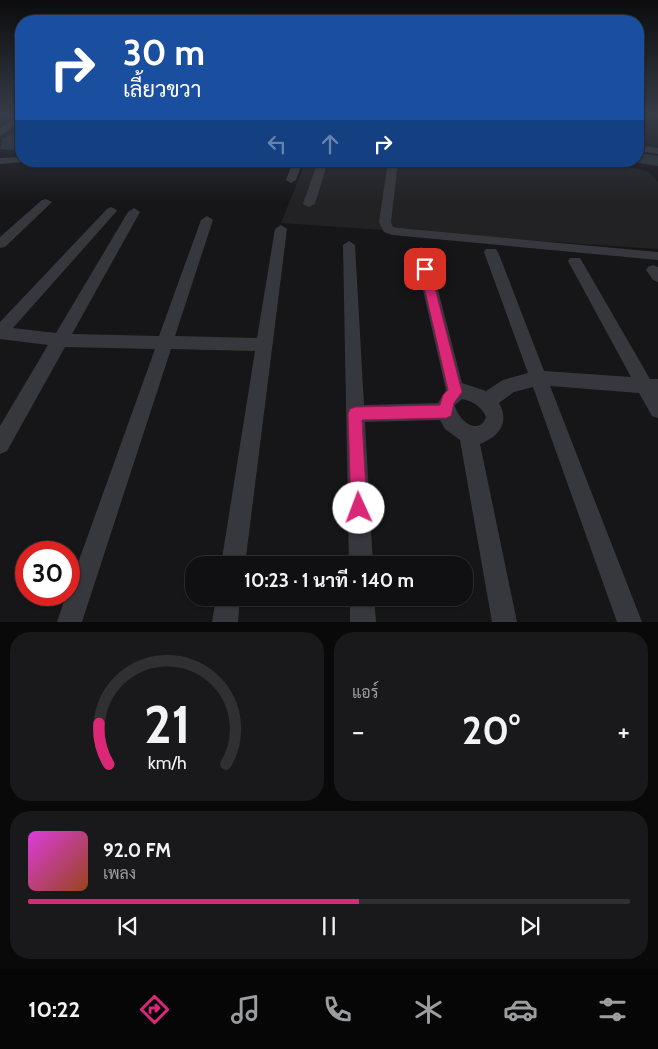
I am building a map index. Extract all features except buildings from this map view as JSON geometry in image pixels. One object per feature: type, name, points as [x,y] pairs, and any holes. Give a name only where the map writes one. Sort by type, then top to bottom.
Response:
[{"type":"street","points":[[644,149],[658,151]]},
{"type":"street","points":[[0,160],[15,160]]},
{"type":"street","points":[[290,180],[295,167]]},
{"type":"street","points":[[310,204],[321,167]]},
{"type":"street","points":[[392,167],[385,222],[388,229],[396,232],[658,256]]},
{"type":"street","points":[[0,244],[46,202]]},
{"type":"street","points":[[0,332],[111,210]]},
{"type":"street","points":[[0,444],[134,212]]},
{"type":"street","points":[[69,622],[207,220]]},
{"type":"street","points":[[234,556],[266,345],[281,229]]},
{"type":"street","points":[[348,245],[361,556]]},
{"type":"street","points":[[421,251],[455,392]]},
{"type":"street","points":[[491,252],[630,622]]},
{"type":"street","points":[[575,261],[651,387],[658,410]]},
{"type":"street","points":[[0,332],[60,340],[266,345]]},
{"type":"street","points":[[487,401],[509,385],[539,378],[651,387]]},
{"type":"street","points":[[455,392],[475,393],[487,401],[492,408],[494,423],[484,434],[468,434],[453,425],[446,411],[447,400],[455,392]]},
{"type":"street","points":[[355,414],[446,411]]},
{"type":"street","points":[[468,434],[505,622]]},
{"type":"street","points":[[225,622],[227,606]]},
{"type":"street","points":[[362,606],[363,622]]},
{"type":"shaded area","points":[[1,144],[15,144],[15,150],[0,149]]},
{"type":"shaded area","points":[[304,167],[626,167],[648,171],[658,182],[658,249],[281,223]]},
{"type":"waterway","points":[[644,159],[658,161]]},
{"type":"route","points":[[359,508],[355,414],[446,411],[447,400],[455,392],[425,269]]}]
